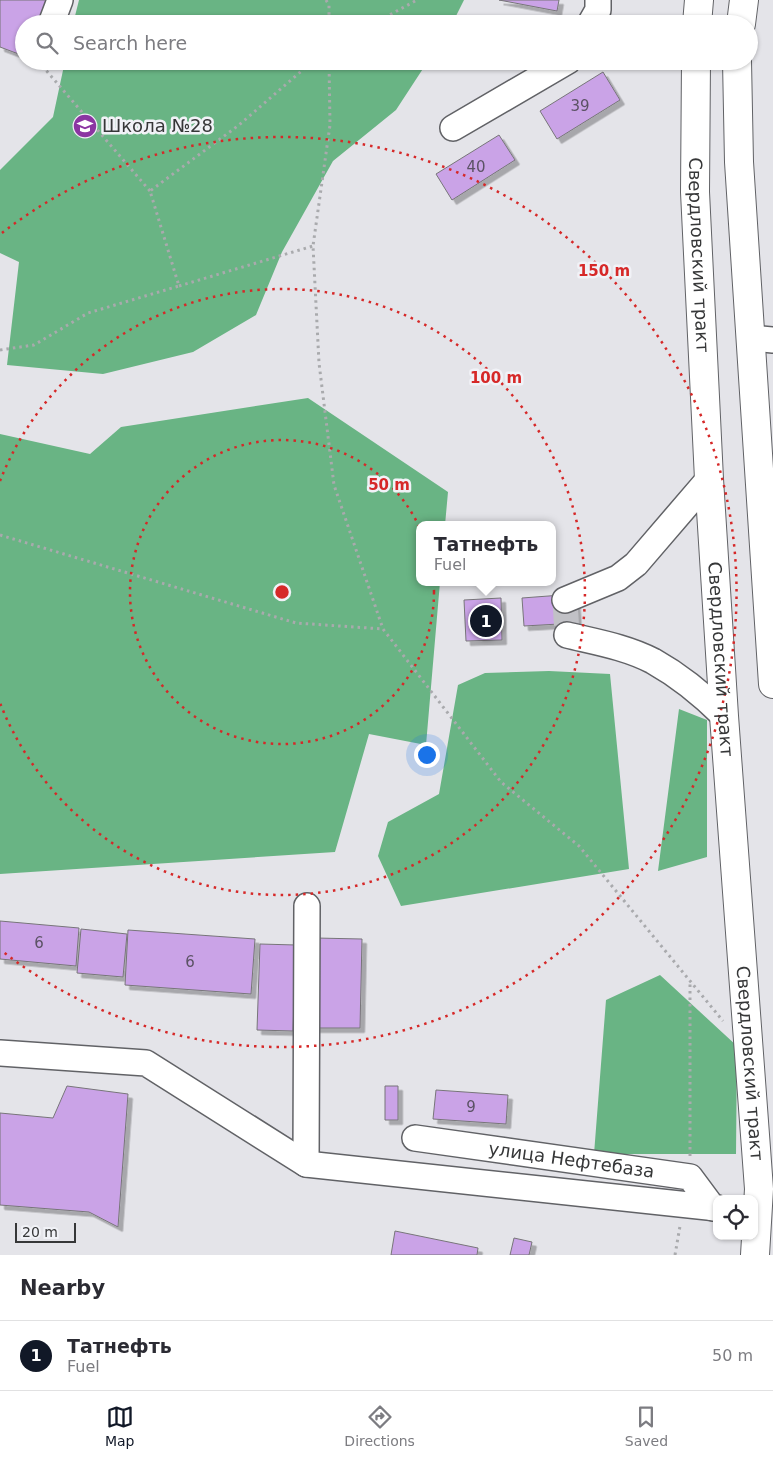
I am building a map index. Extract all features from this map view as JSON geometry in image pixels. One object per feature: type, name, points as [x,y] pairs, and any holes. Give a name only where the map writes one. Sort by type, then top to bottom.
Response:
[{"type":"main road","points":[[698,15],[699,0]]},
{"type":"main road","points":[[742,15],[744,0]]},
{"type":"main road","name":"Свердловский тракт","points":[[696,70],[696,192],[709,479],[724,716],[759,1189],[758,1197]]},
{"type":"main road","points":[[737,70],[739,162],[762,339],[773,684]]},
{"type":"main road","name":"Свердловский тракт","points":[[755,1240],[755,1255]]},
{"type":"street","points":[[54,15],[60,0]]},
{"type":"street","points":[[595,15],[598,10],[598,0]]},
{"type":"street","points":[[453,128],[553,70]]},
{"type":"street","points":[[565,600],[618,578],[636,564],[709,479]]},
{"type":"street","points":[[567,635],[617,647],[652,661],[688,685],[724,716]]},
{"type":"street","points":[[306,1164],[307,906]]},
{"type":"street","points":[[0,1053],[146,1063],[306,1164],[713,1208]]},
{"type":"street","name":"улица Нефтебаза","points":[[415,1138],[690,1177]]},
{"type":"street","points":[[690,1177],[713,1206]]},
{"type":"path","points":[[326,0],[329,5],[329,15]]},
{"type":"path","points":[[389,15],[417,0]]},
{"type":"path","points":[[46,70],[150,191],[179,286]]},
{"type":"path","points":[[150,191],[239,125],[302,70]]},
{"type":"path","points":[[329,70],[330,125],[313,246],[319,363],[334,485],[383,629],[502,782],[579,846],[725,1024]]},
{"type":"path","points":[[0,350],[34,345],[88,313],[313,246]]},
{"type":"path","points":[[0,535],[296,623],[383,629]]},
{"type":"path","points":[[690,981],[690,1177]]},
{"type":"path","points":[[675,1255],[684,1205]]},
{"type":"green space","points":[[79,0],[464,0],[456,15],[75,15]]},
{"type":"green space","points":[[63,70],[422,70],[396,110],[333,161],[282,252],[256,315],[193,352],[103,374],[7,365],[19,262],[0,253],[0,170],[53,117]]},
{"type":"green space","points":[[308,398],[448,492],[445,521],[416,521],[416,586],[440,586],[426,745],[369,734],[335,852],[0,874],[0,434],[90,454],[121,427]]},
{"type":"green space","points":[[549,671],[610,674],[629,869],[401,906],[378,856],[388,822],[439,794],[458,685],[485,673]]},
{"type":"green space","points":[[679,709],[707,720],[707,857],[658,871]]},
{"type":"green space","points":[[660,975],[737,1046],[736,1154],[594,1154],[606,1000]]},
{"type":"building","points":[[0,0],[47,0],[41,15],[15,15],[15,53],[0,47]]},
{"type":"building","points":[[499,0],[559,0],[557,11]]},
{"type":"building","points":[[603,72],[620,100],[557,139],[540,111]]},
{"type":"building","points":[[499,135],[515,160],[452,200],[436,174]]},
{"type":"building","points":[[575,594],[577,623],[524,626],[522,598]]},
{"type":"building","points":[[501,598],[502,640],[466,641],[464,600]]},
{"type":"building","points":[[0,921],[79,928],[76,966],[0,959]]},
{"type":"building","points":[[81,929],[127,934],[123,977],[77,973]]},
{"type":"building","points":[[128,930],[255,939],[251,994],[125,985]]},
{"type":"building","points":[[316,938],[362,939],[360,1028],[314,1028]]},
{"type":"building","points":[[260,944],[296,945],[293,1031],[257,1030]]},
{"type":"building","points":[[67,1086],[128,1094],[118,1227],[89,1212],[0,1205],[0,1113],[53,1118]]},
{"type":"building","points":[[385,1086],[398,1086],[398,1120],[385,1120]]},
{"type":"building","points":[[436,1090],[508,1095],[506,1124],[433,1119]]},
{"type":"building","points":[[395,1231],[478,1248],[477,1255],[391,1255]]},
{"type":"building","points":[[514,1238],[532,1242],[529,1255],[510,1255]]},
{"type":"tunnel","points":[[565,600],[567,635]]},
{"type":"place","name":"Школа №28","points":[[85,126]]},
{"type":"place","name":"Татнефть","points":[[486,621]]}]
